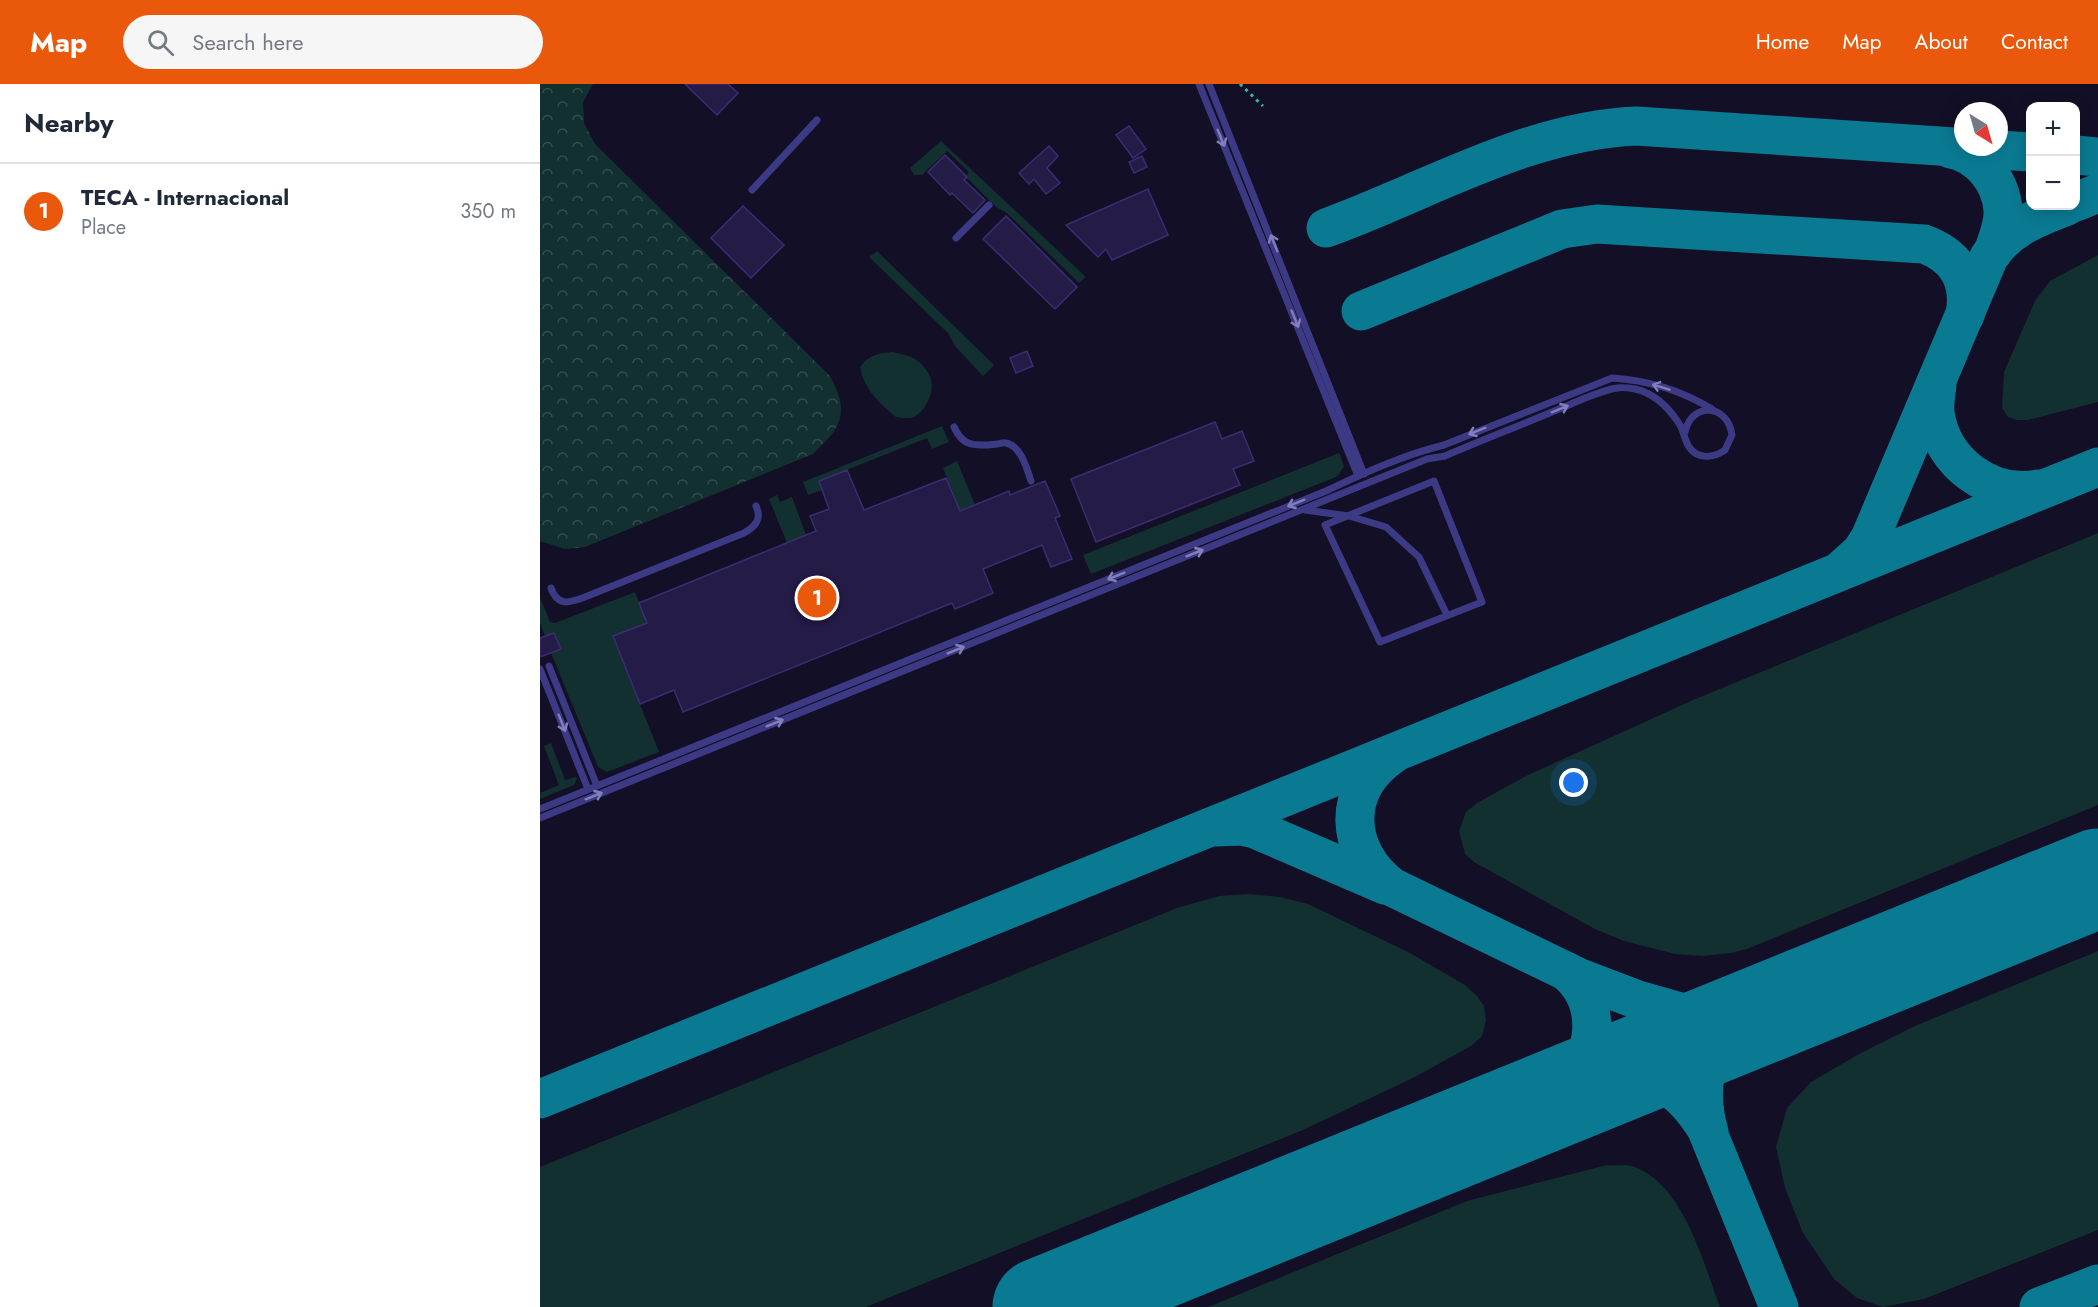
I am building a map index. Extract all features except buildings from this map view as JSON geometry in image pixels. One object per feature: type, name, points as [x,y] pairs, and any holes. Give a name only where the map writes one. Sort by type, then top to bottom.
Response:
[{"type":"lane","points":[[1199,84],[1361,475]]},
{"type":"lane","points":[[1209,84],[1361,475]]},
{"type":"lane","points":[[752,190],[818,120]]},
{"type":"lane","points":[[956,238],[989,205]]},
{"type":"lane","points":[[540,809],[1361,475],[1612,378],[1634,379],[1694,398],[1722,414],[1731,427],[1732,435],[1725,450],[1711,457],[1695,453],[1689,447],[1685,432],[1672,413],[1643,391],[1619,388],[1590,396],[1445,456],[1427,459],[540,818]]},
{"type":"lane","points":[[1685,432],[1686,425],[1695,414],[1700,411],[1714,411]]},
{"type":"lane","points":[[954,427],[969,445],[1006,443],[1014,448],[1023,459],[1031,481]]},
{"type":"lane","points":[[1434,481],[1482,602],[1380,642],[1325,525],[1349,516],[1434,481]]},
{"type":"lane","points":[[552,588],[555,597],[560,601],[571,602],[585,597],[752,529],[760,514],[756,506]]},
{"type":"lane","points":[[1303,509],[1349,516],[1386,527],[1419,557],[1447,615]]},
{"type":"lane","points":[[549,666],[597,786]]},
{"type":"lane","points":[[540,669],[588,789]]},
{"type":"path","points":[[1240,84],[1263,106]]},
{"type":"green space","points":[[540,84],[593,84],[583,102],[584,123],[595,144],[830,376],[840,400],[841,410],[840,419],[831,436],[813,454],[585,547],[565,549],[540,541]]},
{"type":"green space","points":[[941,141],[1086,277],[1079,283],[966,177],[969,172],[947,151],[922,175],[914,175],[910,168]]},
{"type":"green space","points":[[877,251],[994,365],[983,376],[955,346],[948,333],[869,257]]},
{"type":"green space","points":[[2098,255],[2098,402],[2028,420],[2008,417],[2002,408],[2004,372],[2035,301],[2050,281]]},
{"type":"green space","points":[[893,352],[921,363],[931,379],[930,397],[920,413],[912,418],[896,417],[890,412],[873,395],[862,375],[860,367],[870,357]]},
{"type":"green space","points":[[942,426],[949,442],[932,449],[927,438],[819,481],[822,490],[808,495],[803,482]]},
{"type":"green space","points":[[1339,453],[1344,466],[1336,477],[1091,574],[1083,555]]},
{"type":"green space","points":[[957,461],[975,505],[960,511],[943,468]]},
{"type":"green space","points":[[777,495],[780,502],[792,497],[806,535],[787,543],[769,499]]},
{"type":"green space","points":[[2098,533],[2098,805],[1747,949],[1703,956],[1675,954],[1624,941],[1595,929],[1474,862],[1465,854],[1459,831],[1466,812],[1477,803],[1528,775],[1693,700]]},
{"type":"green space","points":[[635,592],[647,623],[613,637],[659,752],[607,772],[598,767],[551,653],[561,648],[554,633],[545,636],[540,623],[540,597],[550,622],[555,623]]},
{"type":"green space","points":[[551,743],[565,780],[576,777],[577,779],[574,785],[540,799],[540,793],[559,785],[544,746]]},
{"type":"green space","points":[[1248,894],[1280,897],[1308,904],[1408,952],[1465,985],[1484,1006],[1486,1020],[1482,1036],[1471,1046],[1415,1077],[1303,1130],[866,1307],[540,1307],[540,1167],[1177,908],[1219,896]]},
{"type":"green space","points":[[2098,951],[2098,1230],[1924,1299],[1883,1307],[1857,1298],[1834,1279],[1803,1233],[1785,1188],[1776,1147],[1787,1108],[1811,1082],[1859,1054],[1917,1025]]},
{"type":"green space","points":[[1607,1165],[1635,1167],[1652,1177],[1667,1191],[1690,1227],[1720,1307],[1208,1307],[1467,1201]]},
{"type":"taxiway","points":[[1326,228],[1516,151],[1595,130],[1636,126],[2026,152]]},
{"type":"taxiway","points":[[1951,149],[1979,163],[1987,170],[1998,189],[2003,215],[1993,252]]},
{"type":"taxiway","points":[[2080,155],[2098,157]]},
{"type":"taxiway","points":[[2080,200],[2098,193]]},
{"type":"taxiway","points":[[1842,569],[1861,552],[1870,538],[1989,257],[2014,231],[2058,210]]},
{"type":"taxiway","points":[[1361,311],[1562,229],[1597,224],[1924,244],[1945,255],[1959,271],[1966,291],[1965,315]]},
{"type":"taxiway","points":[[1937,385],[1935,413],[1939,431],[1947,447],[1958,461],[1971,473],[2003,488],[2039,489]]},
{"type":"taxiway","points":[[540,1099],[2098,467]]},
{"type":"taxiway","points":[[1392,755],[1375,769],[1364,785],[1357,803],[1355,821],[1357,839],[1365,856],[1376,872],[1392,887],[1580,978],[1638,1000],[1698,1017],[1720,1019],[1756,1017]]},
{"type":"taxiway","points":[[1216,827],[1241,826],[1255,829],[1385,885]]},
{"type":"taxiway","points":[[1553,1097],[1579,1070],[1587,1054],[1591,1037],[1588,1002],[1579,985],[1566,971]]},
{"type":"taxiway","points":[[1709,1132],[1704,1104],[1705,1076],[1709,1062],[1723,1038],[1735,1028],[1756,1017]]},
{"type":"taxiway","points":[[1538,1105],[1608,1079],[1641,1078],[1654,1081],[1677,1093],[1687,1102],[1706,1128],[1779,1307]]},
{"type":"taxiway","points":[[2039,1307],[2098,1284]]},
{"type":"runway","points":[[1042,1307],[2098,878]]},
{"type":"place","name":"TECA - Internacional","points":[[817,598]]}]
